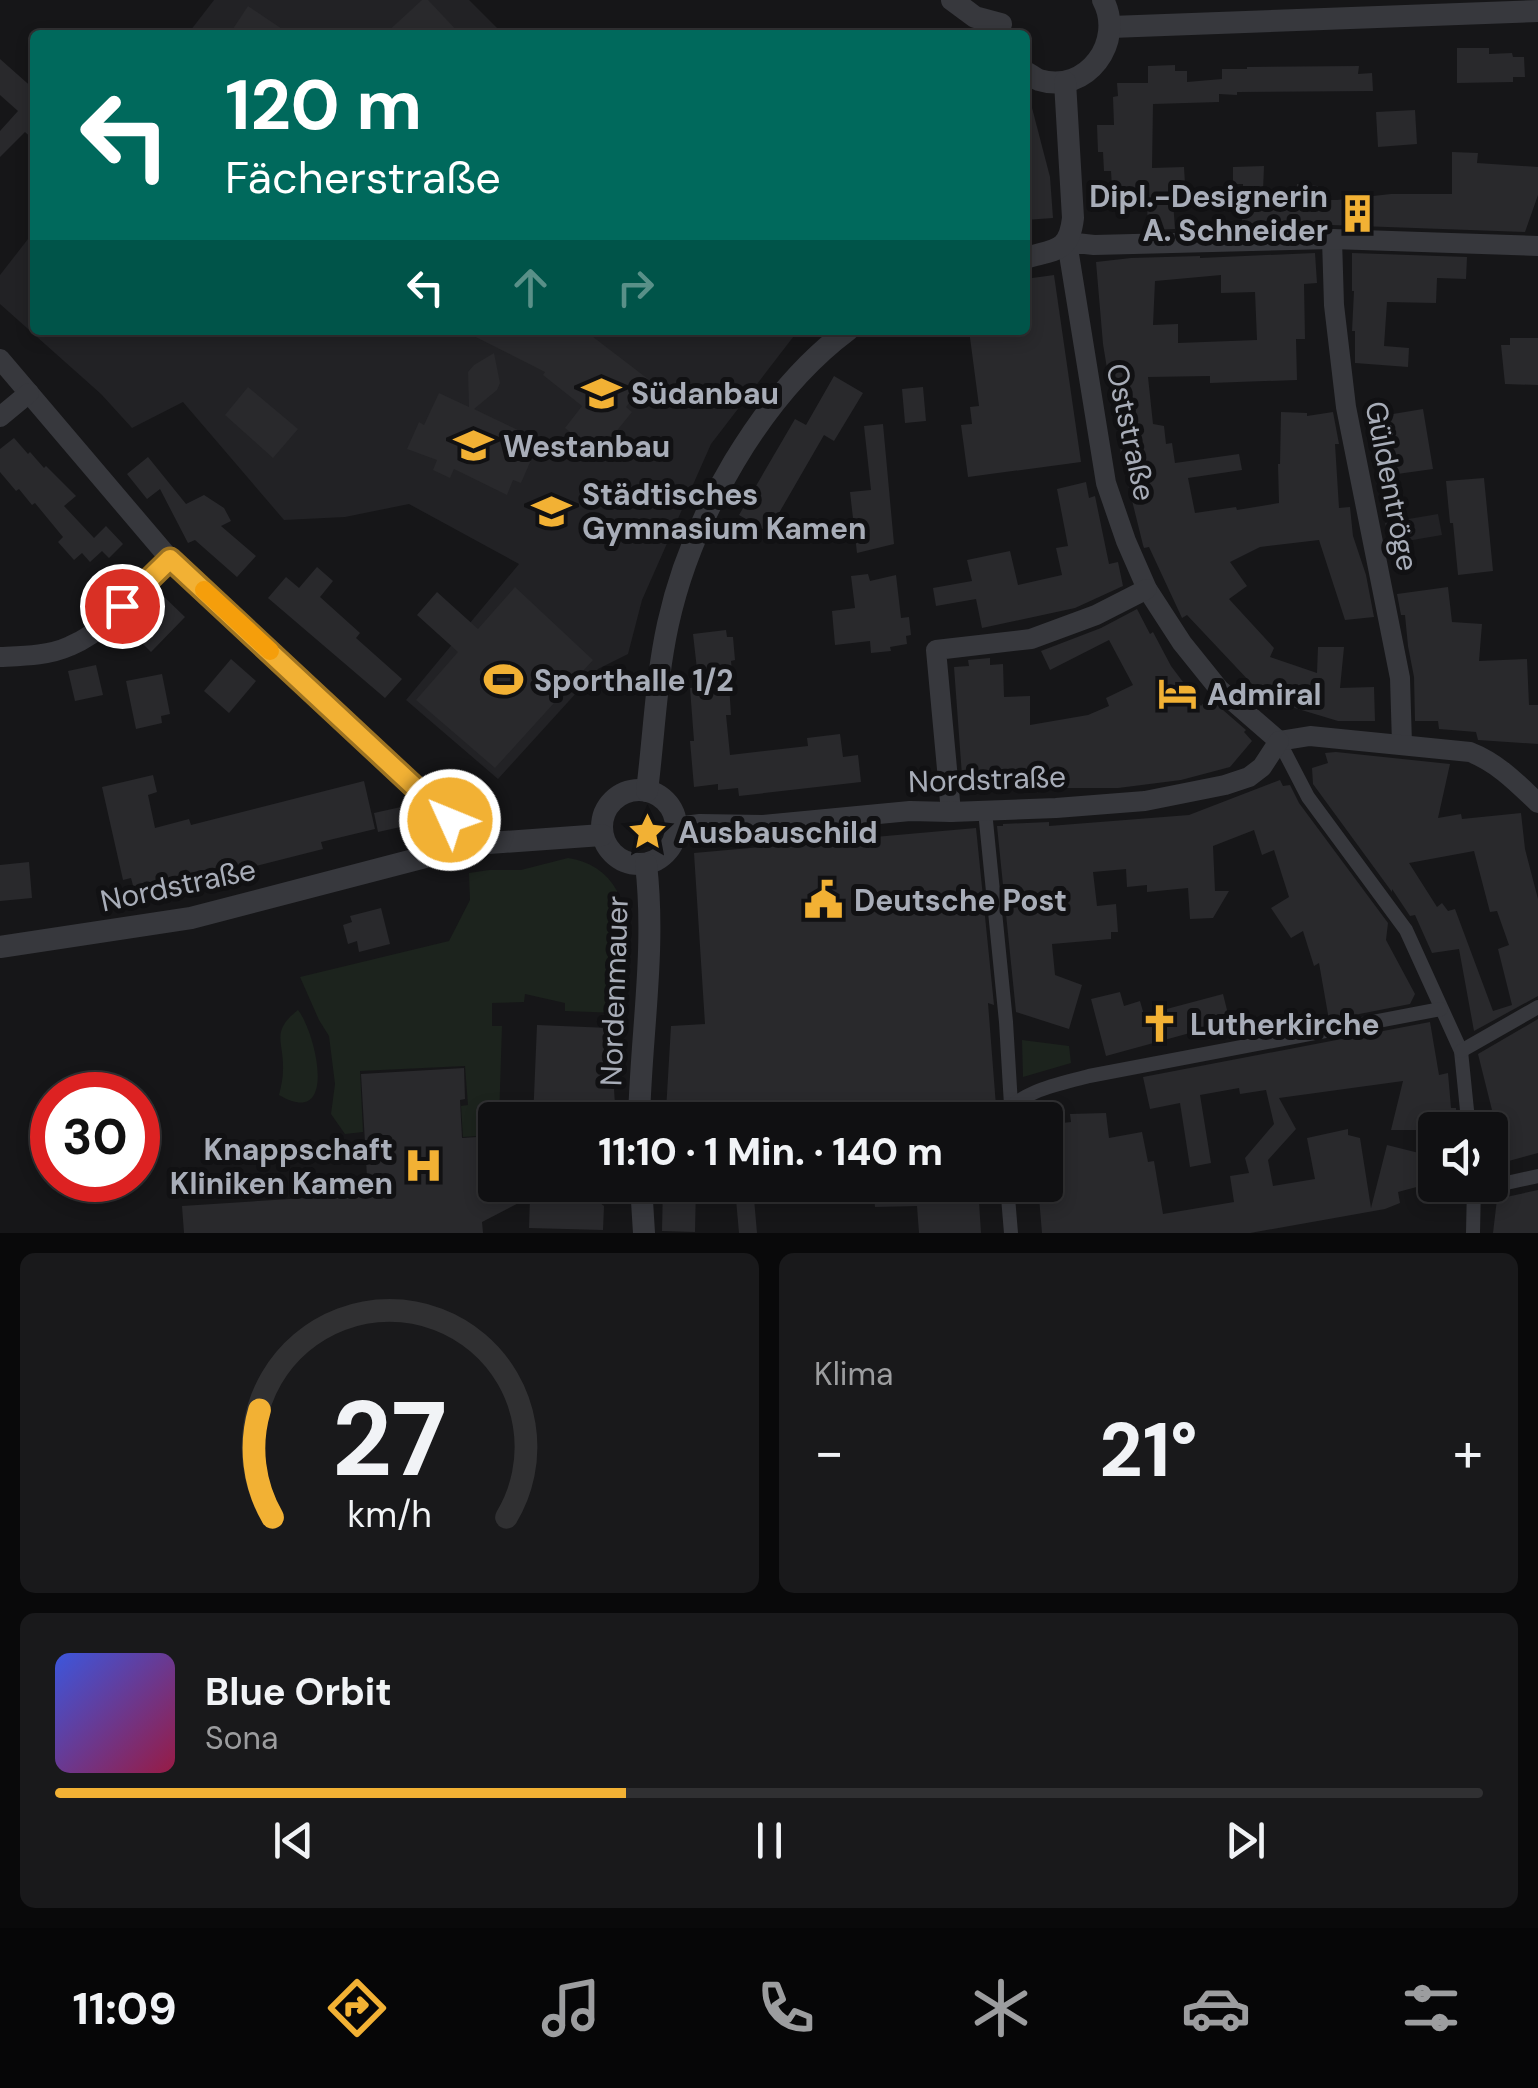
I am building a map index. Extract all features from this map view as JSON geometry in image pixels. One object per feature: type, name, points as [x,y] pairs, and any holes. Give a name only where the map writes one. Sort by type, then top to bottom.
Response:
[{"type":"street","points":[[952,0],[1002,30],[1008,0]]},
{"type":"street","points":[[1030,75],[1040,80],[1065,82],[1098,63],[1108,46],[1111,27],[1103,0]]},
{"type":"street","points":[[1111,27],[1538,11]]},
{"type":"street","name":"Oststraße","points":[[1065,82],[1073,218],[1067,242],[1106,483],[1147,589],[1173,630],[1219,688],[1279,741]]},
{"type":"street","points":[[1030,256],[1067,242],[1332,238],[1538,246]]},
{"type":"street","name":"Güldentröge","points":[[1332,238],[1334,305],[1346,407],[1400,678],[1402,744]]},
{"type":"street","points":[[647,791],[668,626],[704,516],[734,461],[784,393],[842,335]]},
{"type":"street","points":[[0,359],[170,559],[474,844]]},
{"type":"street","points":[[0,417],[29,393]]},
{"type":"street","points":[[0,657],[69,647],[98,630],[170,559]]},
{"type":"street","points":[[951,812],[936,650],[1031,639],[1096,615],[1147,589]]},
{"type":"street","points":[[1467,1112],[1461,1050],[1406,930],[1308,797],[1279,741],[1310,736],[1470,752],[1508,774],[1535,800]]},
{"type":"street","name":"Nordstraße","points":[[676,827],[763,825],[910,811],[1056,808],[1145,801],[1249,777],[1262,767],[1279,741]]},
{"type":"street","points":[[634,790],[647,791],[668,804],[676,827],[670,849],[646,864],[634,865],[614,856],[602,835],[602,822],[612,801],[634,790]]},
{"type":"street","points":[[984,811],[1006,1022],[1004,1102]]},
{"type":"street","name":"Nordstraße","points":[[0,947],[190,918],[474,844],[602,835]]},
{"type":"street","name":"Nordenmauer","points":[[640,1102],[650,961],[646,864]]},
{"type":"street","points":[[1461,1050],[1538,1007]]},
{"type":"street","points":[[1020,1102],[1035,1090],[1106,1072],[1441,1009]]},
{"type":"street","points":[[1508,1181],[1538,1176]]},
{"type":"street","points":[[642,1202],[644,1233]]},
{"type":"street","points":[[1009,1202],[1012,1233]]},
{"type":"street","points":[[1473,1233],[1474,1202]]},
{"type":"shaded area","points":[[214,0],[469,0],[499,30],[191,30]]},
{"type":"shaded area","name":"Städtisches Gymnasium Kamen","points":[[30,236],[30,331],[0,304],[0,275]]},
{"type":"shaded area","name":"Städtisches Gymnasium Kamen","points":[[35,335],[795,335],[711,444],[642,600],[628,654],[598,669],[498,779],[406,700],[519,564],[409,504],[345,517],[284,520],[183,402],[132,428],[101,394]]},
{"type":"shaded area","points":[[1438,514],[1442,535],[1389,544],[1385,523]]},
{"type":"shaded area","points":[[568,858],[597,869],[617,891],[618,1013],[565,1011],[565,1003],[525,994],[524,1002],[492,1003],[492,1026],[502,1026],[500,1102],[478,1102],[478,1136],[463,1137],[461,1106],[468,1105],[465,1066],[360,1071],[363,1132],[345,1134],[331,1114],[335,1084],[329,1036],[300,977],[449,941],[470,900],[469,873],[521,870]]},
{"type":"shaded area","points":[[298,1010],[311,1038],[318,1074],[310,1100],[298,1102],[279,1095],[283,1073],[281,1031]]},
{"type":"shaded area","points":[[1022,1040],[1069,1046],[1071,1063],[1023,1077]]},
{"type":"building","points":[[422,0],[428,0],[456,30],[389,30]]},
{"type":"building","points":[[248,6],[284,30],[232,30]]},
{"type":"building","points":[[1457,48],[1489,48],[1489,54],[1524,57],[1525,77],[1513,77],[1513,82],[1457,83]]},
{"type":"building","points":[[0,59],[30,86],[30,136],[25,132],[0,157],[0,131],[18,111],[0,95]]},
{"type":"building","points":[[1175,65],[1175,71],[1187,71],[1187,82],[1222,79],[1222,69],[1359,66],[1358,74],[1372,73],[1373,91],[1237,92],[1219,94],[1219,102],[1153,104],[1152,168],[1184,167],[1186,201],[1173,201],[1175,229],[1148,230],[1147,203],[1113,204],[1111,171],[1104,171],[1103,152],[1098,152],[1097,125],[1114,125],[1117,83],[1148,83],[1148,66]]},
{"type":"building","points":[[1030,104],[1050,177],[1053,218],[1030,220]]},
{"type":"building","points":[[1415,110],[1417,144],[1378,147],[1376,112]]},
{"type":"building","points":[[1452,152],[1478,153],[1477,163],[1538,167],[1538,195],[1525,232],[1332,225],[1242,228],[1243,184],[1233,184],[1233,167],[1264,166],[1263,191],[1296,192],[1297,184],[1318,186],[1317,200],[1452,194]]},
{"type":"building","points":[[1315,253],[1317,283],[1304,284],[1305,339],[1296,339],[1297,380],[1210,383],[1210,376],[1148,377],[1153,424],[1164,426],[1166,444],[1172,443],[1175,463],[1239,454],[1242,470],[1188,478],[1195,513],[1279,503],[1281,412],[1307,416],[1333,412],[1339,444],[1335,444],[1339,508],[1350,507],[1353,536],[1374,617],[1345,620],[1319,540],[1260,547],[1230,562],[1247,586],[1229,599],[1274,648],[1270,657],[1317,673],[1318,647],[1344,647],[1340,688],[1374,687],[1375,721],[1338,721],[1248,694],[1252,684],[1187,615],[1182,618],[1149,547],[1144,548],[1122,460],[1103,344],[1096,262]],"holes":[[[1221,275],[1221,293],[1255,292],[1257,340],[1178,343],[1178,324],[1153,325],[1155,281]]]},
{"type":"building","points":[[1352,253],[1467,257],[1466,279],[1437,278],[1436,303],[1387,302],[1384,346],[1409,348],[1408,367],[1355,363]]},
{"type":"building","points":[[1054,275],[1081,462],[968,477],[961,425],[972,424],[970,407],[979,406],[970,335],[1030,335],[1030,278]]},
{"type":"building","name":"Südanbau","points":[[472,335],[591,335],[648,379],[626,407],[632,412],[598,454],[565,428],[582,406],[543,375],[545,372]]},
{"type":"building","points":[[1510,338],[1538,338],[1538,385],[1505,384],[1501,345],[1510,345]]},
{"type":"building","name":"Westanbau","points":[[494,353],[500,383],[474,409],[526,434],[525,438],[538,444],[521,483],[513,480],[507,495],[454,469],[450,478],[433,470],[437,460],[407,449],[439,393],[469,407],[468,372]]},
{"type":"building","points":[[834,376],[863,393],[834,441],[824,435],[768,532],[739,515],[795,419],[806,425]]},
{"type":"building","points":[[248,387],[298,429],[273,458],[225,415]]},
{"type":"building","points":[[923,387],[926,421],[905,423],[902,389]]},
{"type":"building","points":[[1423,409],[1433,469],[1390,475],[1381,416]]},
{"type":"building","points":[[883,424],[894,544],[857,553],[850,492],[871,490],[864,426]]},
{"type":"building","points":[[14,438],[76,496],[64,506],[94,538],[106,526],[123,544],[109,558],[102,551],[90,562],[82,553],[74,560],[58,542],[63,537],[35,503],[32,505],[19,489],[16,491],[0,472],[0,449]]},
{"type":"building","points":[[148,457],[186,504],[204,495],[224,508],[231,521],[221,526],[256,556],[237,577],[195,540],[188,543],[160,489],[147,499],[127,474]]},
{"type":"building","points":[[1484,478],[1493,571],[1458,575],[1446,481]]},
{"type":"building","points":[[1086,482],[1089,498],[1095,496],[1109,564],[1118,562],[1123,586],[1075,608],[982,628],[976,599],[936,606],[933,588],[972,581],[967,560],[1010,551],[1018,585],[1062,575],[1056,548],[1068,546],[1057,489]]},
{"type":"building","points":[[317,567],[333,581],[320,597],[360,633],[356,638],[402,679],[385,698],[268,598],[286,577],[299,588]]},
{"type":"building","points":[[868,574],[870,581],[896,575],[901,618],[909,617],[911,635],[906,636],[907,644],[890,647],[891,651],[871,653],[870,641],[835,645],[832,611],[855,608],[851,576]]},
{"type":"building","name":"Sporthalle 1/2","points":[[515,587],[593,660],[495,768],[416,700],[458,652],[417,615],[437,592],[478,629]]},
{"type":"building","points":[[1448,587],[1452,622],[1482,624],[1479,661],[1527,659],[1529,705],[1538,705],[1538,744],[1478,740],[1476,732],[1439,729],[1438,721],[1415,721],[1414,677],[1405,615],[1401,615],[1397,594]]},
{"type":"building","points":[[159,592],[185,617],[151,652],[125,626]]},
{"type":"building","points":[[1137,609],[1171,666],[1201,706],[1208,697],[1246,730],[1252,741],[1230,767],[1181,780],[1118,788],[1060,788],[1059,782],[963,789],[954,667],[969,666],[968,660],[990,658],[990,665],[1003,664],[1004,697],[1030,696],[1030,725],[1088,715],[1109,706],[1106,698],[1133,685],[1109,640],[1050,670],[1041,651]]},
{"type":"building","points":[[726,630],[727,637],[733,637],[735,660],[731,661],[733,683],[729,684],[731,715],[726,715],[730,755],[808,746],[807,738],[840,734],[843,757],[858,755],[861,782],[739,796],[738,788],[718,790],[718,784],[694,787],[690,688],[699,687],[693,634]]},
{"type":"building","points":[[231,659],[256,681],[229,713],[204,691]]},
{"type":"building","points":[[96,665],[103,695],[75,701],[68,671]]},
{"type":"building","points":[[162,674],[170,714],[161,716],[162,723],[136,729],[126,681]]},
{"type":"building","points":[[1325,753],[1450,764],[1438,818],[1521,813],[1525,849],[1538,899],[1538,996],[1474,1031],[1459,949],[1432,953],[1415,915],[1410,916],[1313,784],[1312,768],[1328,763]],"holes":[[[1474,851],[1490,912],[1497,911],[1509,945],[1498,949],[1512,1005],[1493,1011],[1455,909],[1448,911],[1442,903],[1437,907],[1409,863]]]},
{"type":"building","points":[[153,775],[157,792],[148,795],[155,828],[189,819],[191,825],[364,781],[375,829],[321,842],[323,849],[216,876],[214,868],[168,878],[169,885],[135,893],[131,878],[123,880],[102,787]]},
{"type":"building","points":[[1280,780],[1283,786],[1290,785],[1299,803],[1388,923],[1386,940],[1415,994],[1410,1004],[1329,1020],[1319,963],[1314,966],[1303,931],[1291,938],[1271,908],[1289,897],[1274,850],[1262,855],[1254,830],[1213,846],[1215,891],[1229,891],[1213,918],[1190,919],[1188,888],[1147,892],[1147,885],[1127,887],[1126,869],[1093,872],[1097,906],[1116,904],[1118,932],[1111,932],[1111,939],[1052,944],[1055,975],[1082,985],[1069,1029],[1016,1012],[997,826],[1189,815]]},
{"type":"building","points":[[410,805],[414,824],[378,832],[374,813]]},
{"type":"building","points":[[976,828],[994,1005],[988,1003],[996,1102],[667,1102],[671,1026],[705,1024],[694,853]]},
{"type":"building","points":[[29,862],[32,898],[0,901],[0,865]]},
{"type":"building","points":[[381,908],[390,944],[359,952],[357,941],[348,944],[343,925],[352,922],[350,916]]},
{"type":"building","name":"Lutherkirche","points":[[1120,992],[1124,1006],[1140,1001],[1144,1015],[1223,994],[1230,1022],[1106,1056],[1091,999]]},
{"type":"building","points":[[1538,1019],[1538,1153],[1508,1161],[1508,1112],[1492,1112],[1478,1054]]},
{"type":"building","points":[[1430,1022],[1439,1075],[1448,1073],[1451,1108],[1456,1108],[1456,1112],[1418,1112],[1418,1130],[1391,1130],[1403,1081],[1279,1098],[1296,1129],[1268,1160],[1273,1186],[1315,1179],[1307,1138],[1348,1129],[1348,1135],[1360,1138],[1371,1208],[1387,1145],[1418,1153],[1418,1187],[1398,1192],[1400,1203],[1385,1209],[1250,1233],[1042,1233],[1039,1202],[1063,1202],[1063,1123],[1071,1122],[1070,1114],[1106,1113],[1109,1138],[1142,1132],[1148,1162],[1154,1161],[1163,1214],[1234,1202],[1230,1176],[1249,1173],[1245,1158],[1274,1124],[1266,1090],[1240,1094],[1239,1088],[1200,1095],[1211,1163],[1190,1167],[1180,1103],[1150,1109],[1143,1077]]},
{"type":"building","points":[[537,1025],[610,1028],[615,1102],[534,1102]]},
{"type":"building","name":"Knappschaft Kliniken Kamen","points":[[464,1068],[465,1099],[460,1100],[462,1138],[477,1137],[478,1202],[520,1202],[482,1222],[483,1233],[184,1233],[182,1206],[368,1194],[361,1074]]},
{"type":"building","points":[[1538,1190],[1538,1233],[1493,1233],[1497,1202],[1508,1202],[1508,1197]]},
{"type":"building","name":"Knappschaft Kliniken Kamen","points":[[530,1202],[599,1202],[604,1206],[603,1230],[529,1228]]},
{"type":"building","points":[[663,1202],[696,1202],[695,1232],[662,1231]]},
{"type":"building","points":[[736,1202],[754,1202],[757,1233],[739,1233]]},
{"type":"building","points":[[875,1202],[979,1202],[981,1233],[919,1233],[917,1206],[875,1207]]},
{"type":"slow traffic","points":[[204,590],[270,651]]},
{"type":"place","name":"Dipl.-Designerin A. Schneider","points":[[1358,213]]},
{"type":"place","name":"Südanbau","points":[[601,393]]},
{"type":"place","name":"Westanbau","points":[[473,446]]},
{"type":"place","name":"Städtisches Gymnasium Kamen","points":[[552,511]]},
{"type":"place","name":"Sporthalle 1/2","points":[[504,680]]},
{"type":"place","name":"Admiral","points":[[1177,694]]},
{"type":"place","name":"Ausbauschild","points":[[648,832]]},
{"type":"place","name":"Deutsche Post","points":[[824,900]]},
{"type":"place","name":"Lutherkirche","points":[[1160,1024]]},
{"type":"place","name":"Knappschaft Kliniken Kamen","points":[[423,1166]]},
{"type":"route","points":[[122,606],[170,559],[450,820]]}]
